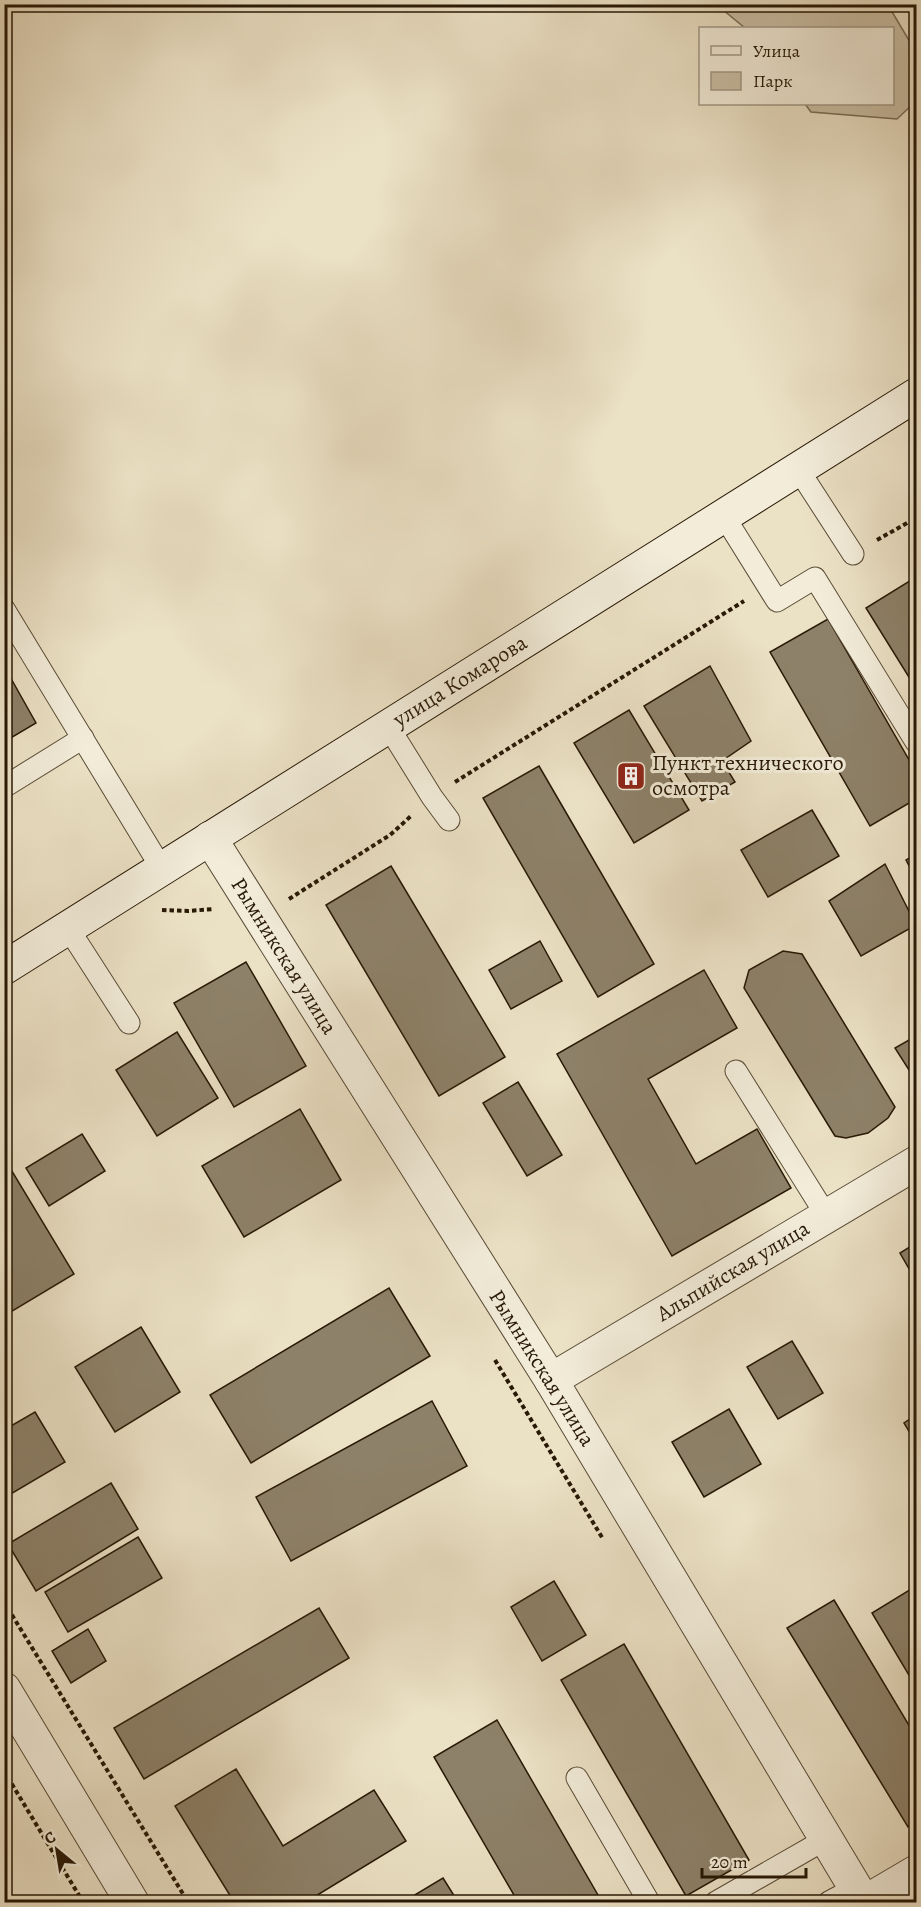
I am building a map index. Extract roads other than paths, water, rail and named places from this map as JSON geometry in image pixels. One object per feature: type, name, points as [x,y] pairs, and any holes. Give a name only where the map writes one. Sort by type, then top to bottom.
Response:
[{"type":"street","name":"улица Комарова","points":[[4,968],[916,395]]},
{"type":"street","name":"Рымникская улица","points":[[210,838],[551,1380],[826,1839],[853,1899]]},
{"type":"street","name":"Альпийская улица","points":[[551,1380],[916,1163]]},
{"type":"street","points":[[4,1689],[132,1902]]},
{"type":"street","points":[[853,1899],[916,1872]]},
{"type":"lane","points":[[798,469],[853,554]]},
{"type":"lane","points":[[724,516],[777,601],[815,578],[916,742]]},
{"type":"lane","points":[[4,609],[162,869]]},
{"type":"lane","points":[[388,726],[449,820]]},
{"type":"lane","points":[[4,788],[83,738]]},
{"type":"lane","points":[[68,928],[129,1023]]},
{"type":"lane","points":[[736,1071],[826,1215]]},
{"type":"lane","points":[[577,1778],[649,1902]]},
{"type":"lane","points":[[716,1902],[826,1839]]},
{"type":"place","name":"Пункт технического осмотра","points":[[631,776]]}]
